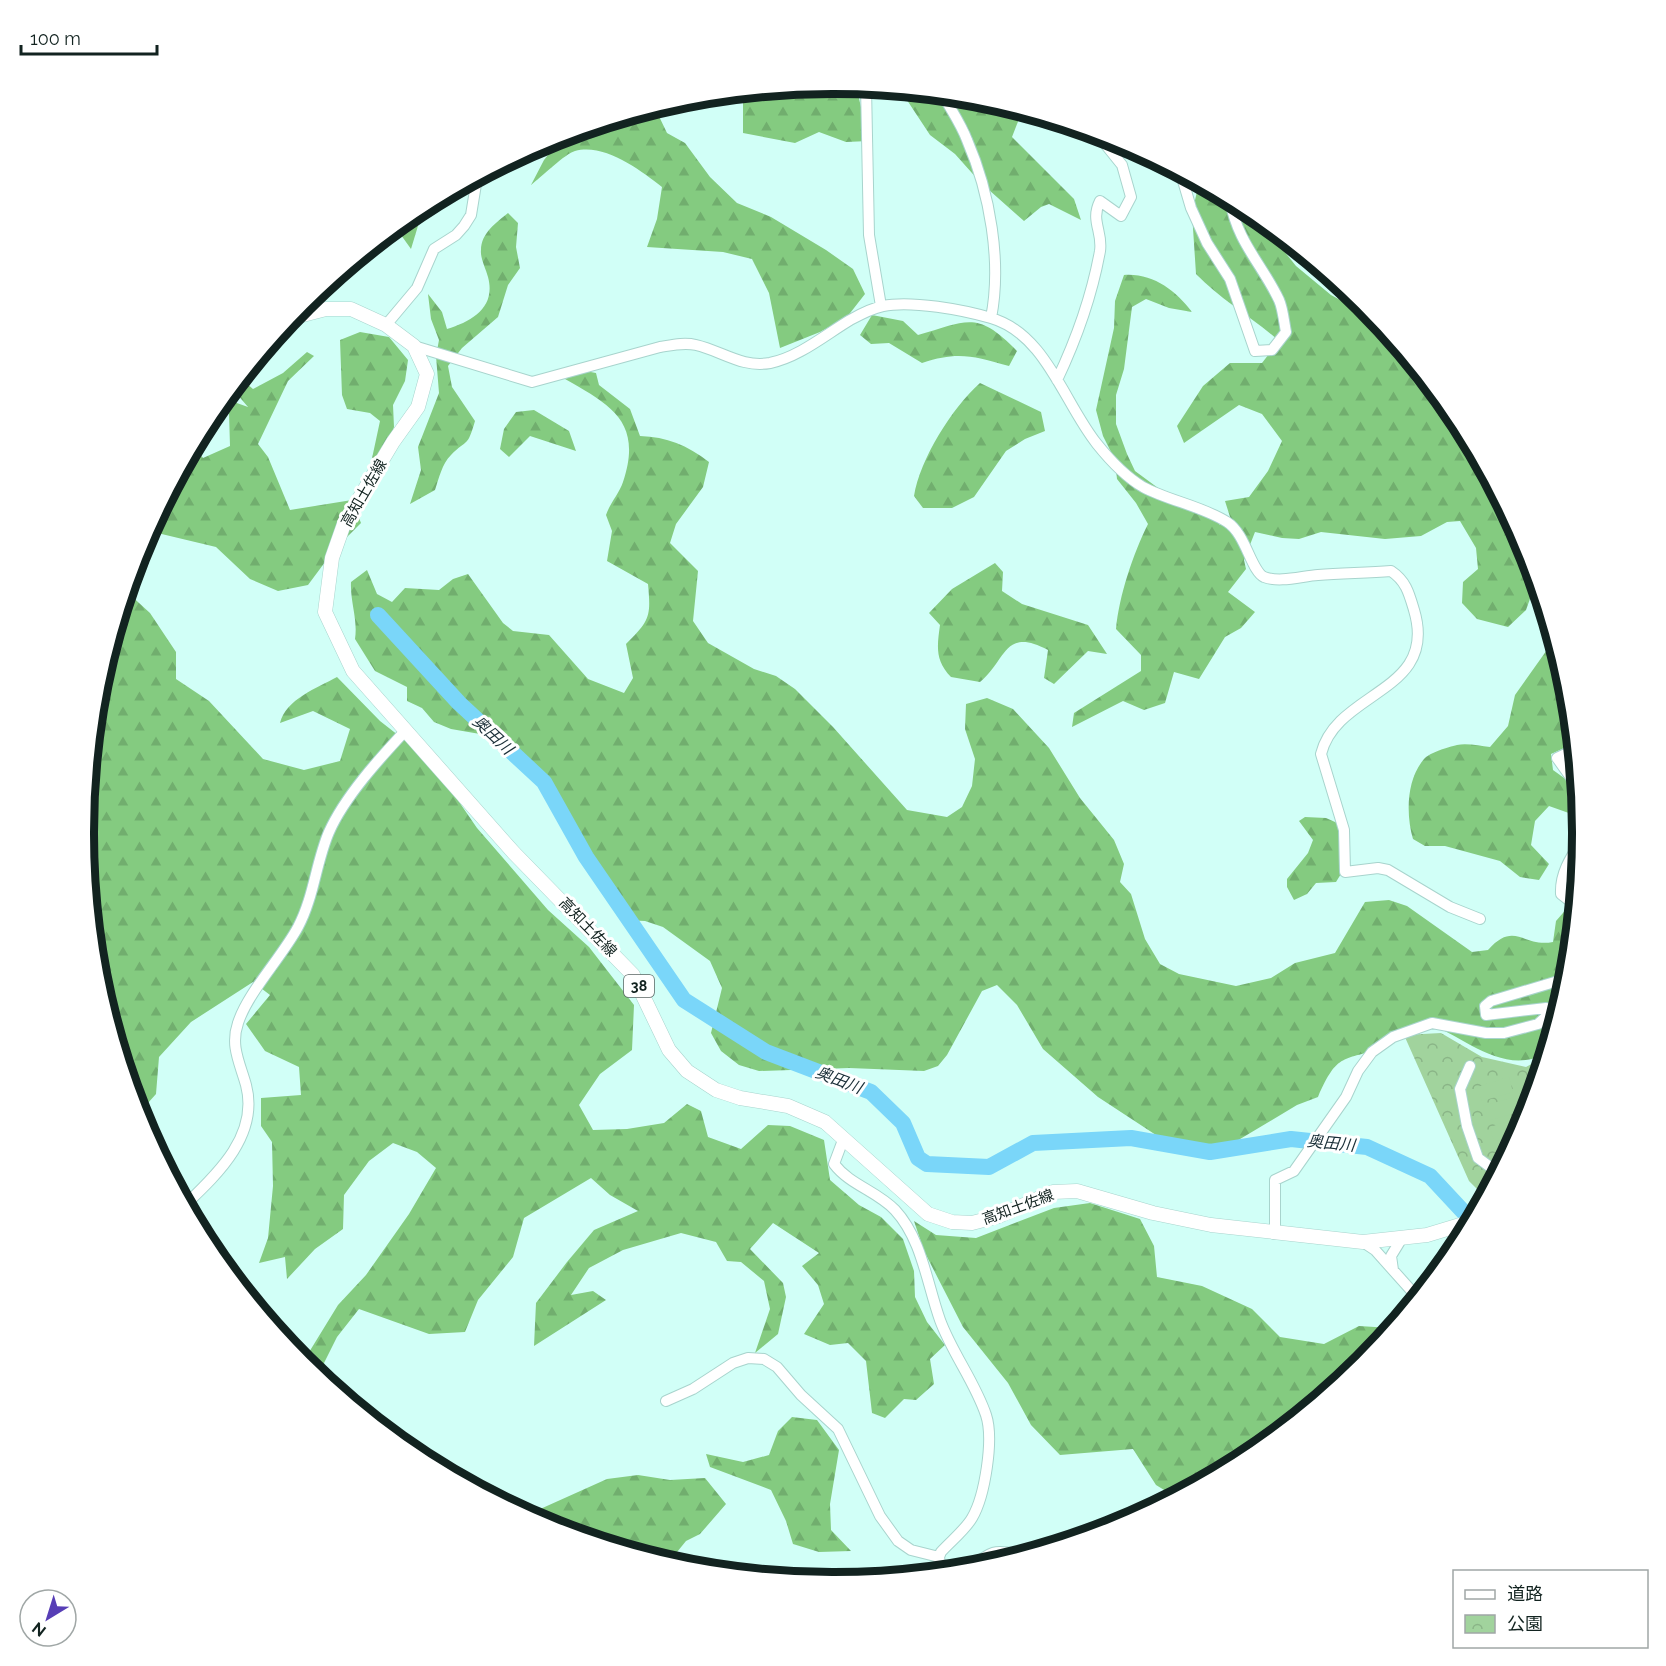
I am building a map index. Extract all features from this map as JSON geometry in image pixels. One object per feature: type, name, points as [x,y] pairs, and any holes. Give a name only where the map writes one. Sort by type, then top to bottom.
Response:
[{"type":"main road","name":"高知土佐線","points":[[309,313],[326,309],[351,309],[386,325],[414,346],[427,374],[418,407],[393,442],[344,524],[332,558],[325,612],[352,670],[514,853],[633,975],[669,1050],[687,1071],[716,1090],[740,1098],[788,1106],[825,1122],[928,1214],[951,1222],[972,1223],[999,1216],[1053,1192],[1077,1191],[1153,1213],[1275,1233],[1327,1236],[1364,1242],[1427,1235],[1458,1226]]},
{"type":"street","points":[[866,95],[869,235],[881,306]]},
{"type":"street","points":[[948,104],[968,141],[981,183],[995,251],[996,281],[991,318]]},
{"type":"street","points":[[1056,380],[1072,350],[1100,250],[1094,213],[1100,201],[1121,216],[1131,197],[1122,165],[1108,148]]},
{"type":"street","points":[[1184,183],[1191,208],[1207,243],[1230,279],[1256,351],[1272,350],[1286,332],[1280,302],[1249,253],[1233,213]]},
{"type":"street","points":[[386,325],[417,288],[434,249],[456,235],[464,226],[471,215],[476,187]]},
{"type":"street","points":[[414,346],[532,382],[660,347],[681,344],[696,345],[735,360],[754,364],[771,363],[881,306],[928,307],[1002,322],[1028,342],[1045,360],[1091,436],[1119,468],[1143,487],[1227,522],[1241,534],[1257,570],[1264,577],[1286,579],[1391,571],[1402,579],[1419,627],[1419,641],[1410,663],[1396,681],[1349,710],[1324,742],[1321,754],[1344,830],[1345,872],[1378,868],[1388,870],[1450,907],[1480,919]]},
{"type":"street","points":[[191,1199],[208,1183],[235,1149],[249,1116],[246,1084],[236,1061],[237,1024],[246,1006],[300,925],[329,832],[382,755],[406,730]]},
{"type":"street","points":[[1567,753],[1557,758],[1569,775]]},
{"type":"street","points":[[1568,900],[1561,894],[1566,867],[1571,859]]},
{"type":"street","points":[[1566,867],[1571,867]]},
{"type":"street","points":[[1549,1011],[1546,1008],[1486,1015],[1485,1006],[1491,1001],[1556,982]]},
{"type":"street","points":[[1275,1233],[1275,1180],[1294,1171],[1310,1150],[1346,1097],[1358,1071],[1372,1052],[1393,1036],[1432,1023],[1486,1033],[1504,1033],[1538,1024],[1547,1018]]},
{"type":"street","points":[[1470,1066],[1460,1089],[1467,1126],[1478,1158],[1491,1168]]},
{"type":"street","points":[[843,1140],[834,1164],[843,1176],[875,1192],[901,1219],[921,1257],[949,1341],[988,1423],[989,1449],[978,1505],[971,1519],[939,1557],[940,1563]]},
{"type":"street","points":[[1393,1270],[1391,1256],[1402,1238]]},
{"type":"street","points":[[1364,1242],[1412,1291]]},
{"type":"street","points":[[666,1401],[693,1389],[733,1363],[748,1358],[764,1359],[777,1367],[838,1429],[880,1516],[898,1540],[911,1550],[939,1557]]},
{"type":"green space","points":[[858,95],[869,141],[846,142],[819,132],[795,143],[743,133],[743,100],[785,96]]},
{"type":"green space","points":[[906,99],[977,109],[1019,119],[1012,137],[1074,199],[1081,220],[1049,204],[1041,207],[1024,221],[980,182],[955,154],[930,135]]},
{"type":"green space","points":[[659,116],[667,133],[685,143],[710,177],[737,203],[771,217],[853,269],[865,294],[847,317],[820,332],[780,348],[769,293],[752,259],[723,252],[647,247],[657,219],[662,187],[633,166],[610,154],[586,150],[571,153],[531,185],[552,150],[596,134]]},
{"type":"green space","points":[[1197,191],[1243,219],[1280,246],[1296,266],[1331,295],[1348,304],[1388,346],[1419,383],[1473,464],[1515,550],[1531,595],[1526,610],[1508,627],[1477,619],[1462,603],[1463,582],[1478,569],[1476,548],[1460,521],[1447,522],[1421,536],[1385,539],[1321,532],[1299,539],[1255,532],[1244,560],[1246,569],[1228,592],[1255,612],[1241,628],[1225,637],[1199,679],[1174,672],[1165,703],[1144,710],[1123,701],[1072,727],[1074,713],[1141,671],[1141,655],[1116,629],[1128,575],[1148,524],[1136,503],[1117,479],[1115,460],[1103,436],[1096,410],[1114,328],[1115,301],[1124,275],[1144,277],[1163,284],[1192,312],[1169,308],[1146,299],[1132,307],[1124,369],[1116,395],[1116,424],[1135,471],[1173,499],[1205,507],[1220,525],[1231,520],[1225,501],[1249,497],[1268,471],[1282,441],[1262,414],[1239,405],[1184,443],[1177,426],[1203,386],[1230,363],[1262,363],[1279,341],[1196,274],[1192,213]]},
{"type":"green space","points":[[508,213],[518,223],[516,247],[520,268],[508,285],[498,317],[462,348],[448,366],[452,387],[475,421],[472,430],[466,442],[445,463],[435,490],[410,504],[421,470],[418,447],[439,393],[436,356],[439,340],[431,319],[428,294],[442,312],[447,329],[466,322],[480,311],[489,297],[490,288],[481,256],[482,244],[490,228]]},
{"type":"green space","points":[[419,222],[411,249],[401,234]]},
{"type":"green space","points":[[872,315],[903,321],[918,335],[961,323],[981,324],[992,329],[1017,351],[1009,366],[966,356],[946,357],[922,363],[889,343],[871,344],[860,335]]},
{"type":"green space","points":[[360,332],[389,337],[408,360],[405,381],[393,405],[394,427],[384,457],[371,463],[380,421],[370,413],[347,409],[342,395],[340,340]]},
{"type":"green space","points":[[307,352],[314,356],[288,381],[258,444],[268,457],[290,510],[352,500],[361,523],[334,550],[308,585],[278,591],[250,579],[216,547],[159,533],[200,454],[203,458],[230,446],[229,413],[234,402],[248,407],[238,396],[247,384],[253,389],[283,373]]},
{"type":"green space","points":[[585,371],[596,373],[599,385],[630,409],[640,436],[676,443],[709,462],[703,487],[676,524],[670,543],[698,571],[693,621],[708,643],[754,669],[776,676],[795,689],[833,727],[907,810],[947,817],[962,807],[972,786],[975,759],[965,729],[966,704],[987,698],[1013,709],[1049,748],[1080,798],[1114,840],[1124,864],[1120,882],[1131,894],[1145,939],[1160,964],[1179,974],[1236,986],[1271,978],[1295,963],[1335,953],[1365,902],[1389,900],[1407,906],[1472,952],[1488,950],[1497,941],[1513,936],[1534,942],[1553,942],[1556,921],[1567,908],[1557,977],[1536,1057],[1514,1060],[1498,1057],[1425,1022],[1389,1045],[1343,1060],[1331,1072],[1318,1097],[1297,1105],[1225,1148],[1179,1147],[1159,1137],[1098,1097],[1043,1049],[1017,1005],[997,985],[982,991],[947,1055],[938,1066],[924,1071],[849,1068],[759,1071],[739,1065],[721,1051],[711,1033],[722,988],[710,961],[663,927],[645,921],[623,920],[580,847],[557,797],[529,766],[480,734],[451,729],[434,722],[422,708],[407,701],[407,687],[375,671],[355,639],[356,624],[351,582],[367,570],[377,594],[392,602],[405,588],[439,590],[453,579],[468,574],[503,623],[513,631],[549,635],[588,679],[624,693],[633,678],[626,644],[640,629],[649,611],[648,584],[607,561],[612,531],[606,515],[623,482],[629,444],[626,430],[609,407],[565,379]]},
{"type":"green space","points":[[980,383],[1041,412],[1045,431],[1025,439],[1006,451],[974,497],[952,508],[923,508],[914,496],[923,466],[948,420]]},
{"type":"green space","points":[[534,410],[569,431],[576,451],[530,436],[509,457],[500,449],[504,429],[516,412]]},
{"type":"green space","points":[[995,563],[1003,572],[1002,591],[1022,604],[1088,625],[1107,654],[1088,651],[1054,684],[1044,678],[1048,650],[1022,642],[1007,649],[989,674],[980,682],[951,677],[942,665],[938,653],[940,625],[929,613],[952,589]]},
{"type":"green space","points":[[133,598],[150,613],[176,652],[176,679],[209,701],[263,759],[304,770],[340,761],[350,729],[313,711],[280,723],[283,715],[295,701],[337,677],[380,721],[431,761],[477,828],[548,910],[589,947],[634,1005],[632,1050],[600,1074],[579,1105],[593,1130],[627,1129],[664,1123],[687,1104],[701,1111],[708,1137],[741,1149],[768,1125],[790,1126],[824,1140],[830,1180],[859,1205],[881,1217],[903,1239],[914,1271],[915,1297],[927,1322],[945,1345],[930,1359],[934,1384],[916,1400],[904,1399],[885,1418],[872,1413],[866,1361],[848,1343],[830,1345],[804,1334],[824,1304],[818,1285],[802,1266],[819,1253],[773,1223],[750,1249],[783,1283],[786,1297],[778,1334],[755,1353],[770,1309],[764,1281],[741,1262],[727,1261],[716,1242],[681,1233],[623,1250],[589,1268],[571,1295],[593,1291],[606,1300],[534,1346],[536,1303],[567,1262],[594,1230],[638,1211],[610,1195],[591,1178],[524,1218],[513,1257],[478,1300],[465,1332],[429,1334],[359,1309],[337,1337],[324,1363],[327,1370],[309,1353],[338,1305],[366,1275],[409,1214],[436,1168],[417,1152],[393,1143],[369,1161],[344,1195],[343,1229],[315,1249],[287,1279],[285,1257],[259,1263],[268,1238],[273,1186],[272,1142],[261,1126],[261,1098],[301,1095],[299,1067],[265,1051],[246,1024],[270,995],[253,982],[191,1022],[159,1057],[156,1094],[147,1104],[120,1024],[109,977],[96,881],[94,833],[101,737],[109,689]]},
{"type":"green space","points":[[1548,649],[1557,689],[1566,747],[1551,754],[1553,770],[1570,782],[1571,814],[1549,806],[1535,821],[1531,845],[1549,864],[1539,880],[1520,877],[1500,861],[1445,846],[1425,846],[1413,839],[1409,819],[1411,787],[1418,767],[1424,759],[1434,752],[1457,745],[1490,747],[1508,726],[1515,695]]},
{"type":"green space","points":[[1305,817],[1326,818],[1344,826],[1344,869],[1336,882],[1316,883],[1307,894],[1294,900],[1287,887],[1287,879],[1308,853],[1313,840],[1299,821]]},
{"type":"green space","points":[[1441,1033],[1482,1057],[1526,1067],[1534,1062],[1515,1116],[1479,1191],[1469,1181],[1404,1035]]},
{"type":"green space","points":[[1509,1077],[1513,1092],[1482,1101],[1477,1087]]},
{"type":"green space","points":[[1514,1097],[1518,1108],[1516,1113],[1488,1121],[1483,1106]]},
{"type":"green space","points":[[1513,1119],[1505,1138],[1494,1141],[1490,1127]]},
{"type":"green space","points":[[1090,1203],[1140,1219],[1154,1246],[1157,1277],[1202,1286],[1252,1309],[1280,1337],[1324,1344],[1359,1326],[1381,1327],[1320,1388],[1283,1419],[1202,1473],[1167,1492],[1156,1485],[1133,1449],[1060,1455],[1031,1425],[1008,1383],[963,1327],[924,1251],[914,1221],[936,1235],[976,1238],[1054,1208]]},
{"type":"green space","points":[[792,1417],[817,1420],[839,1450],[830,1504],[831,1530],[851,1551],[819,1552],[793,1544],[786,1521],[771,1490],[710,1467],[706,1454],[743,1462],[769,1455],[778,1431]]},
{"type":"green space","points":[[638,1475],[670,1480],[705,1478],[726,1504],[700,1534],[686,1541],[676,1554],[596,1532],[539,1510],[607,1479]]},
{"type":"waterway","name":"奥田川","points":[[378,615],[459,703],[544,782],[586,857],[684,1000],[766,1052],[871,1092],[903,1123],[918,1158],[927,1164],[989,1167],[1033,1143],[1131,1138],[1210,1152],[1291,1139],[1367,1147],[1430,1176],[1465,1214]]}]
